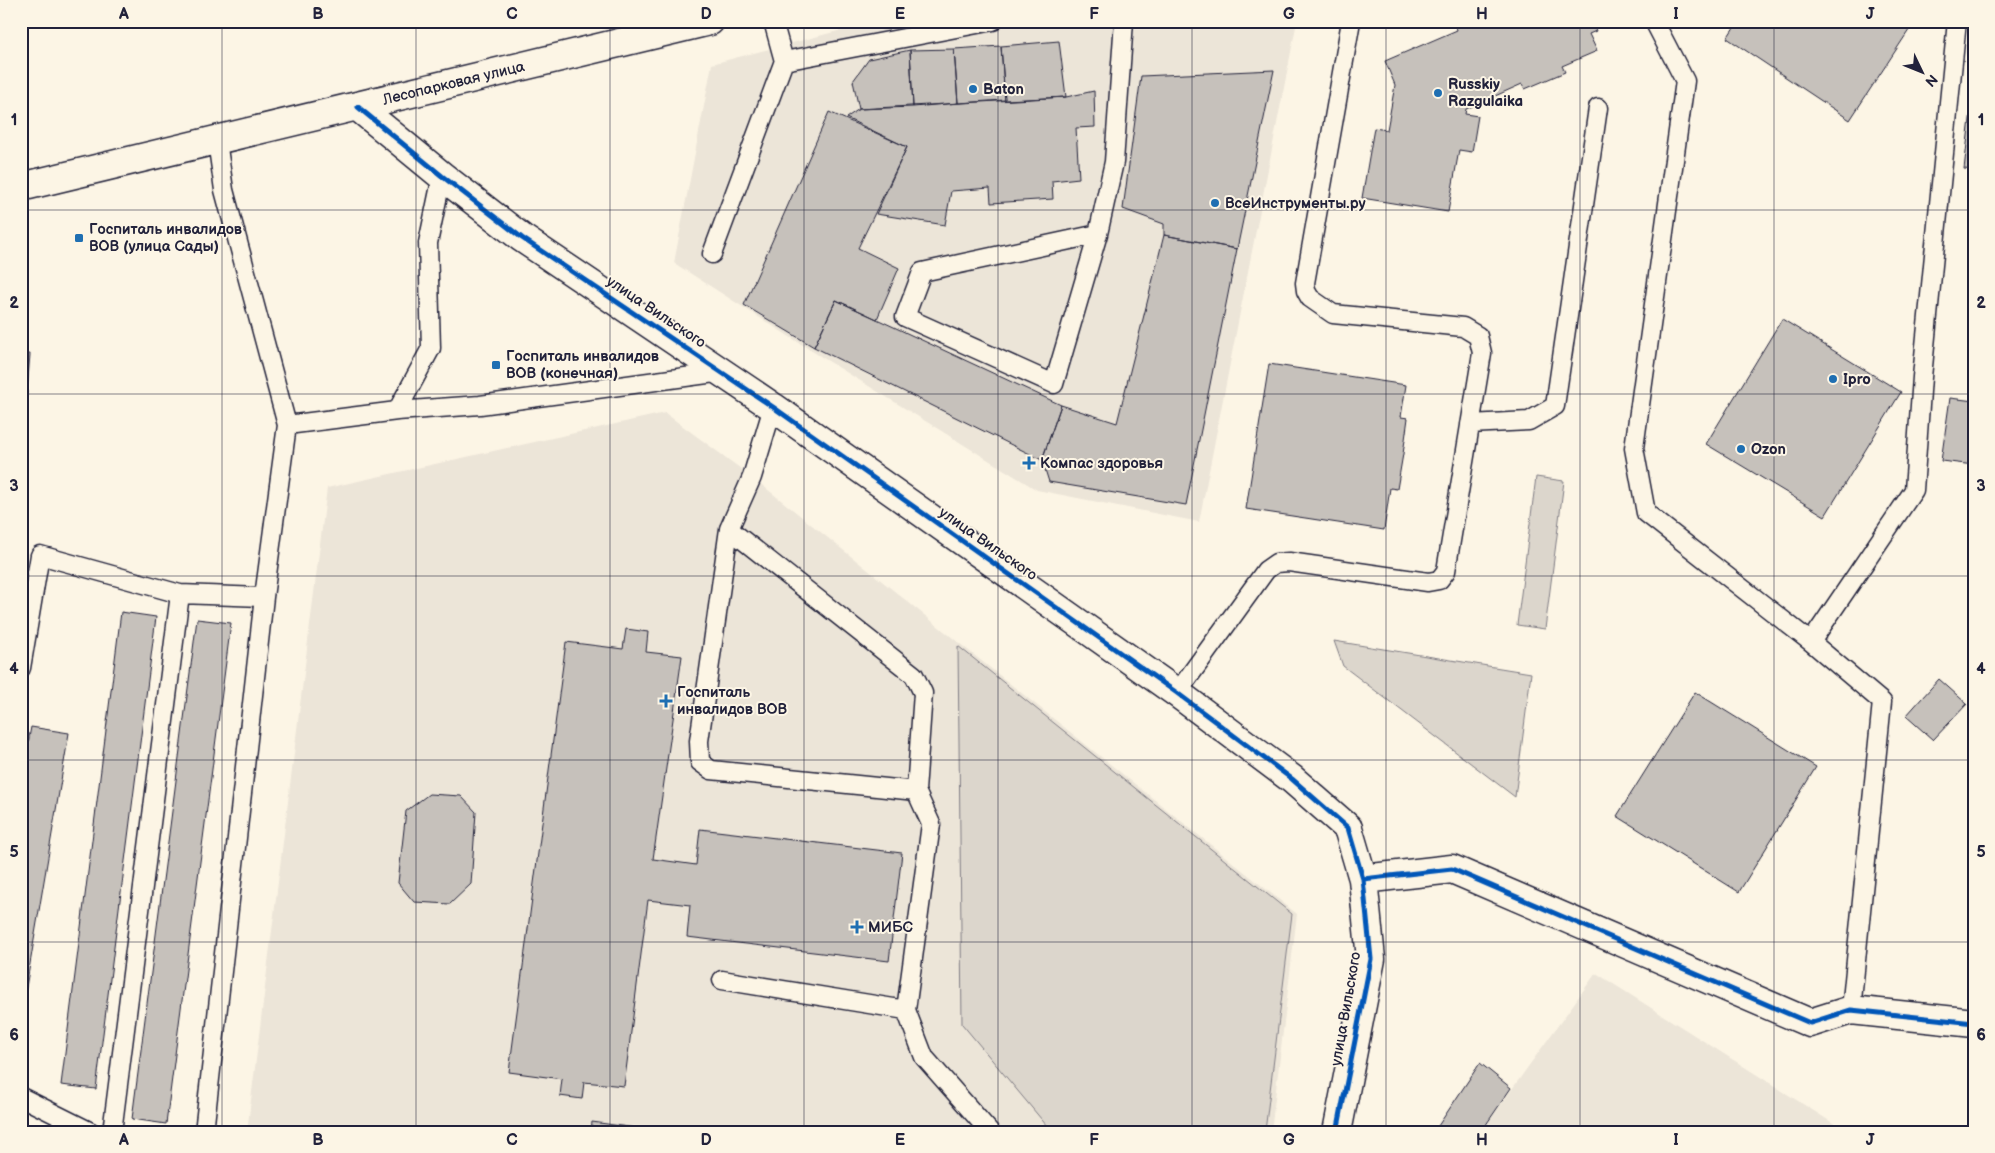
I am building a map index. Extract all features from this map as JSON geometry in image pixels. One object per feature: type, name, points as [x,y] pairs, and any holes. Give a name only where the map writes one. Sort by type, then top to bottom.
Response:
[{"type":"street","name":"Лесопарковая улица","points":[[21,187],[710,21]]},
{"type":"street","name":"улица Вильского","points":[[358,107],[522,238],[773,407],[1177,693],[1292,779],[1348,828],[1363,878],[1370,959],[1336,1132]]},
{"type":"street","points":[[1363,878],[1452,869],[1810,1023],[1851,1010],[1974,1023]]},
{"type":"lane","points":[[712,254],[784,61],[773,21]]},
{"type":"lane","points":[[784,61],[993,21]]},
{"type":"lane","points":[[1098,234],[922,272],[905,317],[1054,384],[1098,234],[1114,162],[1124,21]]},
{"type":"lane","points":[[1177,693],[1266,570],[1276,563],[1289,562],[1428,582],[1439,580],[1446,571],[1482,353],[1478,336],[1463,327],[1333,314],[1310,298],[1306,291],[1305,283],[1351,21]]},
{"type":"lane","points":[[1654,21],[1685,81],[1634,448],[1646,513],[1811,642],[1882,702],[1851,1010]]},
{"type":"lane","points":[[1811,642],[1914,490],[1923,367],[1957,21]]},
{"type":"lane","points":[[1470,424],[1529,420],[1555,406],[1598,108]]},
{"type":"lane","points":[[204,1132],[264,597],[287,425],[224,190],[217,140]]},
{"type":"lane","points":[[397,411],[431,348],[428,243],[442,176]]},
{"type":"lane","points":[[287,425],[397,411],[480,405],[722,372]]},
{"type":"lane","points":[[773,407],[752,477],[729,529],[698,741],[700,762],[711,770],[916,791]]},
{"type":"lane","points":[[729,529],[914,676],[923,693],[916,791],[931,824],[906,1010],[924,1057],[990,1132]]},
{"type":"lane","points":[[21,668],[40,555],[180,594],[264,597]]},
{"type":"lane","points":[[112,1132],[180,594]]},
{"type":"lane","points":[[722,980],[906,1010]]},
{"type":"lane","points":[[21,1097],[91,1132]]},
{"type":"shaded area","points":[[876,21],[1297,21],[1199,522],[1037,490],[674,263],[712,64]]},
{"type":"shaded area","name":"Госпиталь инвалидов ВОВ","points":[[665,413],[752,477],[1297,914],[1271,1132],[247,1132],[327,488]]},
{"type":"shaded area","points":[[1536,477],[1564,481],[1545,629],[1517,625]]},
{"type":"shaded area","points":[[1334,641],[1531,673],[1515,797],[1343,666]]},
{"type":"shaded area","points":[[958,646],[1292,914],[1265,1131],[1052,1132],[962,1024]]},
{"type":"shaded area","points":[[1596,973],[1847,1132],[1481,1132]]},
{"type":"building","points":[[1469,21],[1592,21],[1596,31],[1589,34],[1597,51],[1562,66],[1565,72],[1525,89],[1522,84],[1466,109],[1465,114],[1478,116],[1472,152],[1459,150],[1448,212],[1362,198],[1374,128],[1387,130],[1395,85],[1385,61],[1457,30],[1456,27]]},
{"type":"building","points":[[1738,21],[1915,21],[1850,120],[1727,38]]},
{"type":"building","points":[[1059,41],[1066,97],[1005,100],[1001,46]]},
{"type":"building","points":[[1001,46],[1005,100],[958,103],[954,49]]},
{"type":"building","points":[[954,49],[958,103],[913,107],[910,50]]},
{"type":"building","points":[[910,50],[913,107],[859,109],[853,81],[869,59]]},
{"type":"building","points":[[1274,70],[1237,249],[1164,235],[1164,224],[1123,209],[1141,76]]},
{"type":"building","points":[[1974,85],[1974,170],[1964,169]]},
{"type":"building","points":[[1094,91],[1095,127],[1076,128],[1079,178],[1052,181],[1053,199],[991,203],[990,188],[951,191],[945,225],[876,214],[907,147],[846,118],[859,109],[1066,97]]},
{"type":"building","points":[[829,112],[907,147],[858,248],[899,268],[877,319],[836,300],[814,347],[744,305]]},
{"type":"building","points":[[1164,235],[1237,249],[1186,505],[1049,482],[1042,460],[1061,405],[1117,423]]},
{"type":"building","points":[[836,300],[1061,405],[1042,460],[814,347]]},
{"type":"building","points":[[1782,319],[1901,392],[1825,516],[1706,444]]},
{"type":"building","points":[[21,354],[30,354],[21,467]]},
{"type":"building","points":[[1269,364],[1406,385],[1401,417],[1408,418],[1403,454],[1397,489],[1390,488],[1384,530],[1246,509]]},
{"type":"building","points":[[1950,398],[1974,401],[1974,465],[1941,461]]},
{"type":"building","points":[[121,612],[156,617],[96,1089],[61,1085]]},
{"type":"building","points":[[197,619],[231,623],[166,1124],[132,1119]]},
{"type":"building","points":[[626,629],[648,632],[646,652],[682,656],[653,859],[696,865],[700,829],[902,853],[889,961],[687,937],[690,905],[648,900],[624,1086],[584,1082],[582,1099],[560,1096],[562,1079],[509,1072],[566,642],[623,649]]},
{"type":"building","points":[[1939,679],[1967,704],[1933,740],[1906,716]]},
{"type":"building","points":[[1695,692],[1816,767],[1739,892],[1617,816]]},
{"type":"building","points":[[31,727],[69,733],[21,1017],[21,782]]},
{"type":"building","points":[[429,794],[461,796],[476,812],[471,884],[450,904],[414,902],[398,883],[406,811]]},
{"type":"building","points":[[1480,1063],[1511,1088],[1481,1132],[1434,1132]]},
{"type":"building","points":[[21,1122],[41,1132],[21,1132]]},
{"type":"building","points":[[592,1122],[666,1132],[591,1132]]},
{"type":"cycle path","points":[[358,107],[522,238],[773,407],[1177,693],[1292,779],[1348,828],[1363,879],[1371,959],[1337,1132]]},
{"type":"cycle path","points":[[1363,879],[1452,869],[1810,1023],[1851,1010],[1974,1023]]},
{"type":"place","name":"Baton","points":[[973,89]]},
{"type":"place","name":"Russkiy Razgulaika","points":[[1438,93]]},
{"type":"place","name":"ВсеИнструменты.ру","points":[[1215,203]]},
{"type":"place","name":"Госпиталь инвалидов ВОВ (улица Сады)","points":[[79,238]]},
{"type":"place","name":"Госпиталь инвалидов ВОВ (конечная)","points":[[496,365]]},
{"type":"place","name":"Ipro","points":[[1833,379]]},
{"type":"place","name":"Ozon","points":[[1741,449]]},
{"type":"place","name":"Компас здоровья","points":[[1029,463]]},
{"type":"place","name":"Госпиталь инвалидов ВОВ","points":[[666,701]]},
{"type":"place","name":"МИБС","points":[[857,927]]}]
